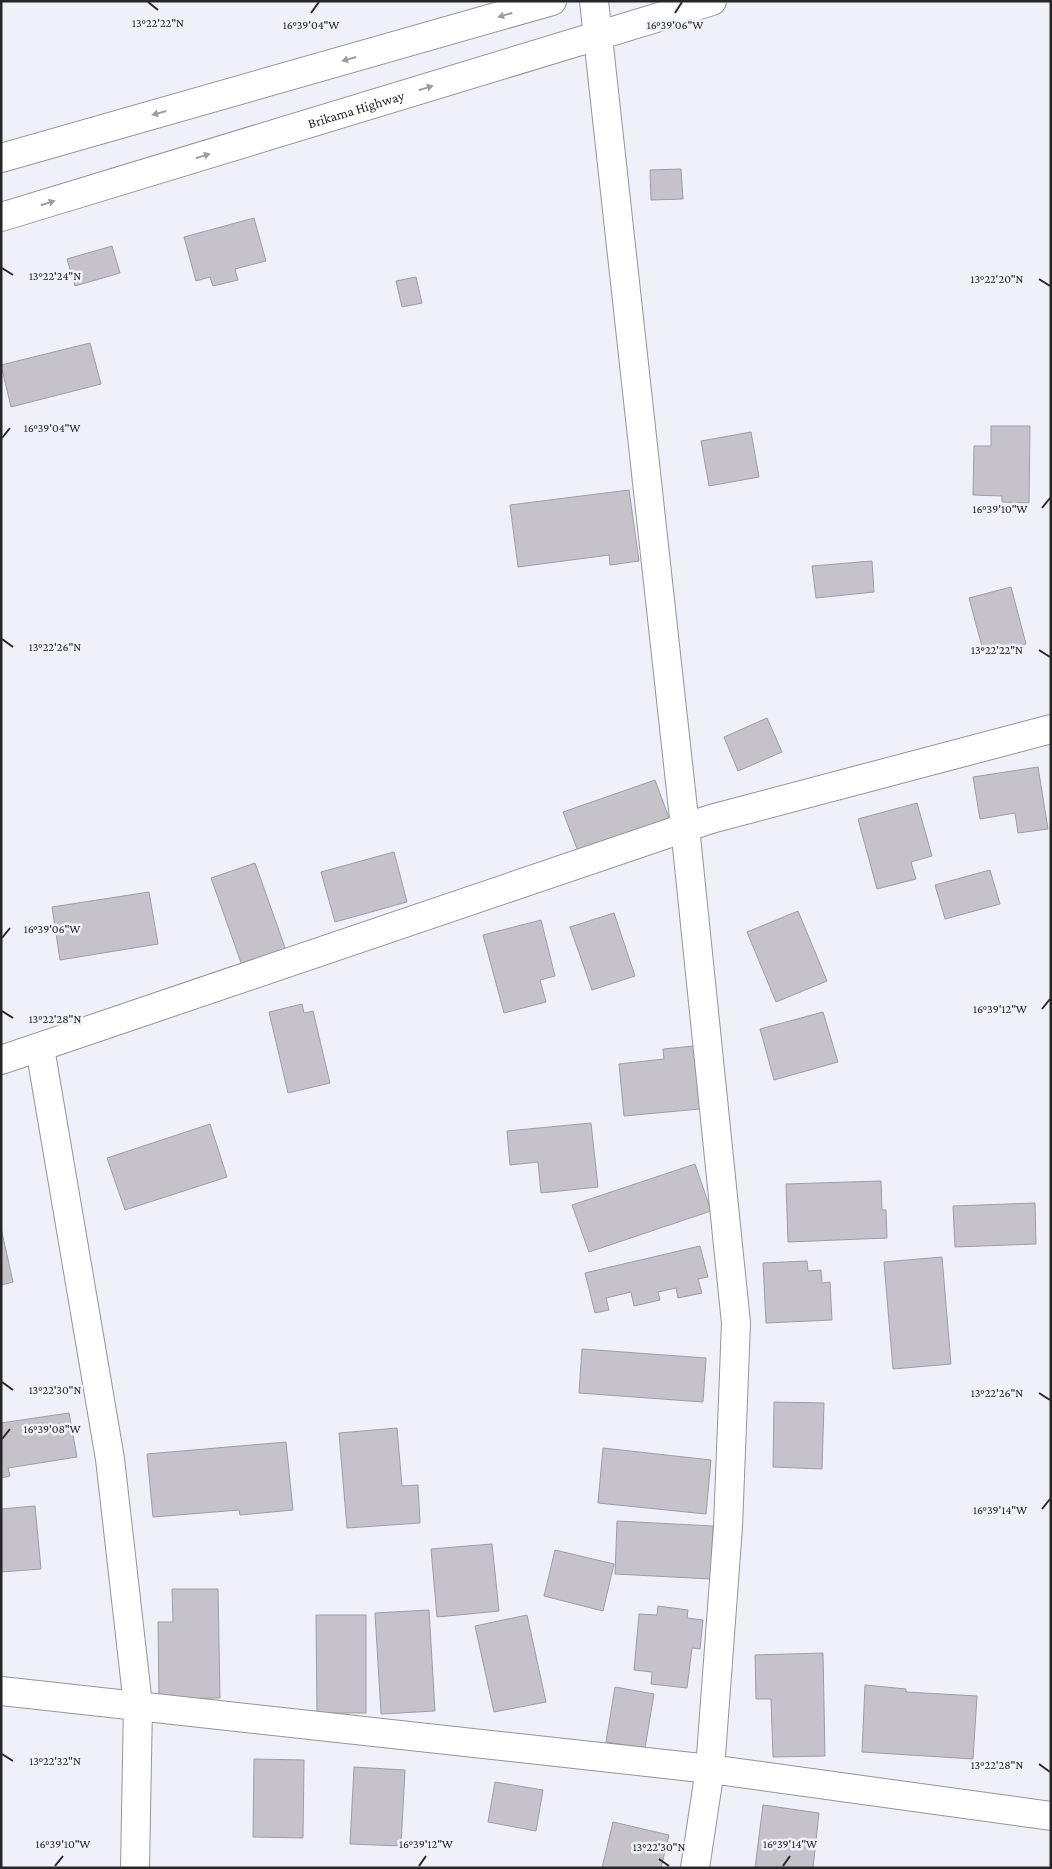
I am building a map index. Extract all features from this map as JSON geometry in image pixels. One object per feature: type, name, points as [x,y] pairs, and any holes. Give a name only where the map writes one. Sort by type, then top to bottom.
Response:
[{"type":"main road","points":[[1,158],[552,1]]},
{"type":"main road","points":[[594,1],[685,828],[736,1323],[728,1527],[710,1769],[695,1868]]},
{"type":"main road","name":"Brikama Highway","points":[[1,217],[712,1]]},
{"type":"main road","points":[[1,1060],[710,819],[1051,729]]},
{"type":"main road","points":[[40,1048],[110,1459],[138,1705],[136,1868]]},
{"type":"main road","points":[[1,1691],[710,1769],[1051,1816]]},
{"type":"building","points":[[681,169],[683,199],[651,200],[650,170]]},
{"type":"building","points":[[254,218],[266,261],[235,269],[238,280],[213,286],[210,277],[196,281],[184,237]]},
{"type":"building","points":[[112,246],[120,273],[75,286],[67,259]]},
{"type":"building","points":[[416,277],[422,303],[402,307],[396,281]]},
{"type":"building","points":[[90,343],[101,384],[11,407],[1,365]]},
{"type":"building","points":[[991,426],[1030,426],[1029,503],[1002,502],[1002,496],[973,495],[974,446],[991,446]]},
{"type":"building","points":[[751,432],[759,477],[709,486],[701,441]]},
{"type":"building","points":[[629,490],[639,561],[610,565],[609,555],[518,567],[510,505]]},
{"type":"building","points":[[872,561],[874,592],[816,598],[812,566]]},
{"type":"building","points":[[1011,587],[1026,644],[984,654],[969,598]]},
{"type":"building","points":[[767,718],[782,752],[738,771],[724,737]]},
{"type":"building","points":[[1038,767],[1048,829],[1018,833],[1015,813],[980,819],[973,777]]},
{"type":"building","points":[[655,780],[669,818],[578,851],[563,812]]},
{"type":"building","points":[[917,803],[932,856],[911,862],[916,879],[877,889],[858,819]]},
{"type":"building","points":[[394,852],[407,902],[335,922],[321,872]]},
{"type":"building","points":[[255,863],[288,956],[244,971],[211,878]]},
{"type":"building","points":[[990,870],[1000,904],[945,919],[935,885]]},
{"type":"building","points":[[149,892],[158,944],[60,960],[52,907]]},
{"type":"building","points":[[798,911],[827,981],[776,1002],[747,932]]},
{"type":"building","points":[[614,913],[635,976],[592,990],[570,927]]},
{"type":"building","points":[[541,920],[555,976],[540,980],[546,1002],[504,1013],[483,935]]},
{"type":"building","points":[[302,1004],[304,1013],[313,1011],[330,1083],[288,1093],[269,1012]]},
{"type":"building","points":[[823,1012],[838,1062],[774,1080],[760,1029]]},
{"type":"building","points":[[694,1046],[700,1109],[624,1116],[619,1064],[664,1059],[663,1049]]},
{"type":"building","points":[[591,1123],[598,1187],[541,1193],[538,1162],[510,1165],[507,1131]]},
{"type":"building","points":[[210,1124],[227,1177],[125,1210],[107,1158]]},
{"type":"building","points":[[695,1164],[711,1211],[589,1252],[572,1205]]},
{"type":"building","points":[[881,1181],[882,1210],[886,1210],[887,1238],[788,1242],[786,1184]]},
{"type":"building","points":[[1035,1203],[1036,1244],[955,1247],[953,1206]]},
{"type":"building","points":[[1,1228],[13,1282],[1,1285]]},
{"type":"building","points":[[700,1246],[708,1277],[698,1279],[702,1293],[678,1298],[676,1288],[658,1292],[660,1300],[634,1306],[631,1292],[606,1298],[609,1310],[595,1313],[585,1273]]},
{"type":"building","points":[[942,1257],[951,1364],[893,1369],[884,1262]]},
{"type":"building","points":[[807,1261],[808,1271],[821,1270],[822,1283],[830,1282],[832,1320],[766,1323],[763,1263]]},
{"type":"building","points":[[582,1349],[706,1358],[703,1402],[579,1393]]},
{"type":"building","points":[[774,1402],[824,1403],[822,1469],[773,1467]]},
{"type":"building","points":[[69,1413],[77,1457],[8,1468],[10,1476],[1,1478],[1,1423]]},
{"type":"building","points":[[397,1428],[402,1486],[418,1485],[420,1523],[347,1528],[339,1433]]},
{"type":"building","points":[[286,1442],[293,1510],[240,1515],[239,1510],[153,1517],[147,1454]]},
{"type":"building","points":[[603,1448],[711,1460],[706,1514],[598,1503]]},
{"type":"building","points":[[35,1506],[41,1569],[1,1572],[1,1509]]},
{"type":"building","points":[[617,1521],[713,1526],[711,1579],[615,1574]]},
{"type":"building","points":[[492,1544],[499,1611],[437,1617],[431,1549]]},
{"type":"building","points":[[555,1550],[614,1564],[603,1611],[544,1596]]},
{"type":"building","points":[[172,1589],[218,1589],[220,1698],[159,1699],[158,1622],[173,1622]]},
{"type":"building","points":[[658,1606],[688,1610],[687,1618],[703,1620],[700,1649],[692,1648],[687,1688],[651,1684],[652,1672],[634,1670],[639,1614],[657,1615]]},
{"type":"building","points":[[429,1610],[435,1711],[381,1714],[375,1613]]},
{"type":"building","points":[[316,1615],[366,1615],[366,1713],[317,1713]]},
{"type":"building","points":[[527,1615],[546,1702],[494,1712],[475,1626]]},
{"type":"building","points":[[823,1653],[825,1756],[773,1757],[771,1699],[756,1699],[755,1655]]},
{"type":"building","points":[[865,1685],[906,1689],[906,1692],[977,1696],[973,1759],[862,1752]]},
{"type":"building","points":[[615,1687],[654,1694],[645,1748],[606,1742]]},
{"type":"building","points":[[254,1759],[304,1760],[303,1838],[253,1837]]},
{"type":"building","points":[[354,1767],[405,1770],[401,1846],[350,1844]]},
{"type":"building","points":[[495,1782],[543,1790],[536,1831],[488,1822]]},
{"type":"building","points":[[763,1805],[819,1813],[813,1868],[755,1868]]},
{"type":"building","points":[[613,1822],[669,1835],[661,1868],[602,1868]]}]
